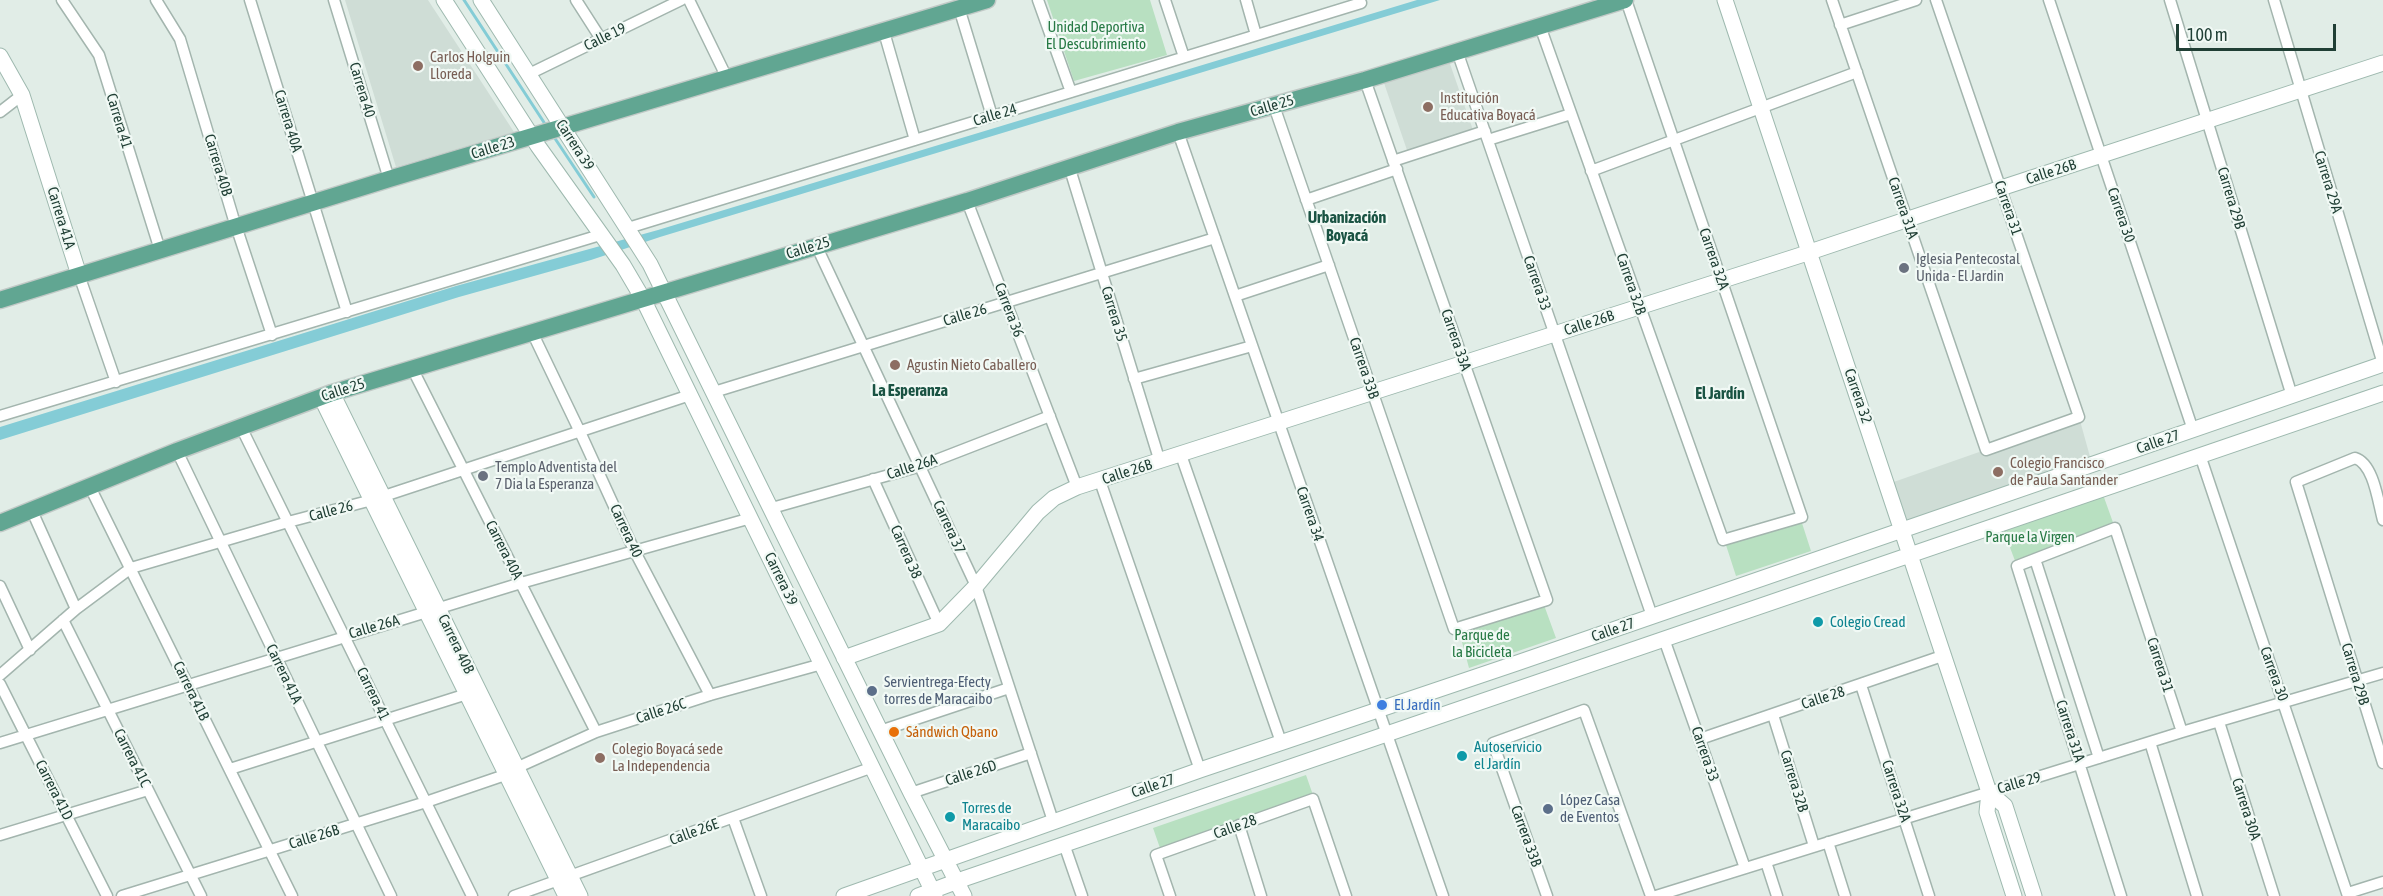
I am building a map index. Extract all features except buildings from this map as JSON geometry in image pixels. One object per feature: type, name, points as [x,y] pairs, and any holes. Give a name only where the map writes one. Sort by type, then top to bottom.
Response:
[{"type":"main road","name":"Carrera 39","points":[[444,0],[643,298],[873,767],[921,868],[928,894]]},
{"type":"main road","name":"Carrera 39","points":[[481,0],[529,74],[559,129],[630,231],[665,292],[910,793],[964,896]]},
{"type":"main road","name":"Calle 23","points":[[0,300],[389,179],[987,0]]},
{"type":"main road","name":"Calle 25","points":[[0,523],[177,451],[326,395],[967,201],[1178,132],[1365,80],[1625,0]]},
{"type":"main road","name":"Carrera 32","points":[[1725,0],[1904,530],[1989,792],[1987,812],[2014,896]]},
{"type":"main road","name":"Carrera 41A","points":[[0,56],[22,96],[79,275]]},
{"type":"main road","name":"Calle 26B","points":[[844,658],[939,624],[976,586],[1038,512],[1054,498],[1077,487],[1809,253],[2383,63]]},
{"type":"main road","name":"Carrera 39","points":[[611,249],[665,292]]},
{"type":"main road","name":"Calle 27","points":[[844,896],[1281,742],[2383,364]]},
{"type":"main road","name":"Calle 27","points":[[928,894],[957,881],[1386,733],[2383,393]]},
{"type":"main road","name":"Carrera 40B","points":[[326,395],[565,879],[580,896]]},
{"type":"main road","name":"Carrera 40B","points":[[433,610],[467,694],[511,771]]},
{"type":"main road","name":"Carrera 32","points":[[1989,792],[2005,806],[2034,896]]},
{"type":"main road","name":"Carrera 40B","points":[[565,879],[566,896]]},
{"type":"street","name":"Carrera 41","points":[[62,0],[99,55],[160,250]]},
{"type":"street","name":"Carrera 40B","points":[[156,0],[180,39],[272,334]]},
{"type":"street","name":"Carrera 40A","points":[[250,0],[347,312]]},
{"type":"street","name":"Carrera 40","points":[[334,0],[389,179]]},
{"type":"street","points":[[576,0],[602,39]]},
{"type":"street","name":"Calle 19","points":[[529,74],[681,0]]},
{"type":"street","points":[[689,0],[727,78]]},
{"type":"street","points":[[1038,0],[1071,92]]},
{"type":"street","points":[[1165,0],[1184,57]]},
{"type":"street","points":[[1246,0],[1256,35]]},
{"type":"street","name":"Carrera 32A","points":[[1625,0],[1802,517],[1723,540]]},
{"type":"street","name":"Carrera 31A","points":[[1832,0],[1986,450]]},
{"type":"street","points":[[1840,25],[1916,0]]},
{"type":"street","name":"Carrera 31","points":[[1936,0],[2079,417],[1986,450]]},
{"type":"street","name":"Carrera 30","points":[[2049,0],[2193,430]]},
{"type":"street","name":"Carrera 29B","points":[[2170,0],[2292,396]]},
{"type":"street","name":"Carrera 29A","points":[[2274,0],[2383,364]]},
{"type":"street","name":"Calle 24","points":[[630,231],[1256,35],[1332,5],[1361,3]]},
{"type":"street","points":[[959,8],[992,116]]},
{"type":"street","name":"Carrera 32B","points":[[1540,26],[1723,540]]},
{"type":"street","points":[[884,32],[915,140]]},
{"type":"street","name":"Carrera 33","points":[[1457,51],[1652,616]]},
{"type":"street","points":[[1591,171],[1857,72]]},
{"type":"street","name":"Carrera 33A","points":[[1365,80],[1547,600],[1454,629]]},
{"type":"street","points":[[0,111],[22,96]]},
{"type":"street","name":"Carrera 33B","points":[[1274,106],[1454,629]]},
{"type":"street","points":[[1306,200],[1395,165],[1486,135],[1571,114]]},
{"type":"street","name":"Carrera 34","points":[[1178,132],[1443,896]]},
{"type":"street","name":"Carrera 35","points":[[1069,166],[1160,462]]},
{"type":"street","name":"Carrera 36","points":[[967,201],[1077,487]]},
{"type":"street","name":"Calle 26","points":[[714,392],[1215,238]]},
{"type":"street","name":"Carrera 37","points":[[816,245],[976,586],[1053,821]]},
{"type":"street","points":[[0,416],[347,312],[611,249]]},
{"type":"street","points":[[1235,296],[1329,265]]},
{"type":"street","name":"Carrera 41A","points":[[79,275],[116,382]]},
{"type":"street","name":"Carrera 40","points":[[532,332],[634,550],[710,695]]},
{"type":"street","points":[[1134,379],[1252,346]]},
{"type":"street","name":"Carrera 40A","points":[[412,369],[596,732]]},
{"type":"street","name":"Calle 26","points":[[0,675],[76,609],[131,568],[288,522],[377,499],[690,395]]},
{"type":"street","name":"Calle 26A","points":[[772,508],[921,466],[1050,416]]},
{"type":"street","name":"Carrera 41","points":[[241,427],[472,896]]},
{"type":"street","name":"Carrera 41A","points":[[177,451],[391,896]]},
{"type":"street","points":[[1181,455],[1281,742]]},
{"type":"street","name":"Carrera 30","points":[[2200,455],[2348,895]]},
{"type":"street","name":"Carrera 29B","points":[[2383,520],[2369,470],[2361,460],[2355,458],[2296,482],[2383,763]]},
{"type":"street","name":"Carrera 38","points":[[873,479],[939,624]]},
{"type":"street","points":[[1100,481],[1200,770]]},
{"type":"street","name":"Carrera 41B","points":[[90,487],[292,896]]},
{"type":"street","points":[[32,511],[76,609]]},
{"type":"street","name":"Calle 26A","points":[[0,743],[344,636],[634,550],[751,518]]},
{"type":"street","name":"Carrera 31","points":[[2035,559],[2115,528],[2182,732]]},
{"type":"street","name":"Carrera 31A","points":[[2099,758],[2035,559],[2017,566],[2121,896]]},
{"type":"street","points":[[0,586],[30,650]]},
{"type":"street","name":"Carrera 41C","points":[[63,620],[201,896]]},
{"type":"street","name":"Carrera 33","points":[[1664,639],[1745,868]]},
{"type":"street","name":"Calle 28","points":[[1700,739],[1945,656]]},
{"type":"street","name":"Calle 26C","points":[[511,771],[596,732],[710,695],[822,664]]},
{"type":"street","name":"Calle 29","points":[[1656,896],[2182,732],[2383,673]]},
{"type":"street","name":"Carrera 41D","points":[[0,684],[107,896]]},
{"type":"street","name":"Carrera 32A","points":[[1861,685],[1929,896]]},
{"type":"street","points":[[880,731],[1010,688]]},
{"type":"street","points":[[230,769],[467,694]]},
{"type":"street","name":"Carrera 33B","points":[[1547,896],[1493,743],[1584,710],[1651,896]]},
{"type":"street","name":"Carrera 32B","points":[[1773,715],[1814,846]]},
{"type":"street","name":"Carrera 30A","points":[[2219,722],[2274,896]]},
{"type":"street","points":[[2150,742],[2197,896]]},
{"type":"street","name":"Calle 26D","points":[[910,793],[1031,753]]},
{"type":"street","name":"Calle 26E","points":[[514,896],[873,767]]},
{"type":"street","name":"Calle 26B","points":[[122,896],[426,802],[511,771]]},
{"type":"street","points":[[0,835],[148,790]]},
{"type":"street","name":"Calle 28","points":[[1170,896],[1156,855],[1313,799],[1346,896]]},
{"type":"street","points":[[733,818],[761,896]]},
{"type":"street","points":[[1239,825],[1261,896]]},
{"type":"street","points":[[1828,842],[1845,896]]},
{"type":"street","points":[[1064,844],[1082,896]]},
{"type":"street","points":[[1766,862],[1777,896]]},
{"type":"street","points":[[2348,895],[2383,882]]},
{"type":"street","points":[[1691,885],[1695,896]]},
{"type":"shaded area","name":"Carlos Holguin Lloreda","points":[[345,0],[428,0],[514,132],[396,167]]},
{"type":"shaded area","name":"Institución Educativa Boyacá","points":[[1449,61],[1473,130],[1408,153],[1384,83]]},
{"type":"shaded area","name":"Colegio Francisco de Paula Santander","points":[[2079,417],[2092,464],[1903,530],[1888,484]]},
{"type":"green space","name":"Unidad Deportiva El Descubrimiento","points":[[1047,0],[1150,0],[1167,55],[1074,81]]},
{"type":"green space","name":"Parque la Virgen","points":[[2101,489],[2115,528],[2017,566],[2001,524]]},
{"type":"green space","points":[[1801,520],[1811,551],[1736,576],[1725,542]]},
{"type":"green space","name":"Parque de la Bicicleta","points":[[1544,605],[1556,638],[1469,668],[1459,631]]},
{"type":"green space","points":[[1306,775],[1313,795],[1160,848],[1153,828]]},
{"type":"water","points":[[1417,0],[1440,0],[591,260],[459,297],[0,440],[0,427],[456,286],[658,230]]},
{"type":"waterway","points":[[464,0],[547,127]]},
{"type":"waterway","points":[[554,137],[594,197]]},
{"type":"place","name":"Carlos Holguin Lloreda","points":[[418,66]]},
{"type":"place","name":"Institución Educativa Boyacá","points":[[1428,107]]},
{"type":"place","name":"Iglesia Pentecostal Unida - El Jardin","points":[[1904,268]]},
{"type":"place","name":"Agustin Nieto Caballero","points":[[895,365]]},
{"type":"place","name":"Colegio Francisco de Paula Santander","points":[[1998,472]]},
{"type":"place","name":"Templo Adventista del 7 Dia la Esperanza","points":[[483,476]]},
{"type":"place","name":"Colegio Cread","points":[[1818,622]]},
{"type":"place","name":"Servientrega-Efecty torres de Maracaibo","points":[[872,691]]},
{"type":"place","name":"El Jardín","points":[[1382,705]]},
{"type":"place","name":"Sándwich Qbano","points":[[894,732]]},
{"type":"place","name":"Autoservicio el Jardín","points":[[1462,756]]},
{"type":"place","name":"Colegio Boyacá sede La Independencia","points":[[600,758]]},
{"type":"place","name":"López Casa de Eventos","points":[[1548,809]]},
{"type":"place","name":"Torres de Maracaibo","points":[[950,817]]},
{"type":"district","name":"Urbanización Boyacá","points":[[1347,227]]},
{"type":"district","name":"La Esperanza","points":[[910,391]]},
{"type":"district","name":"El Jardín","points":[[1720,394]]}]
